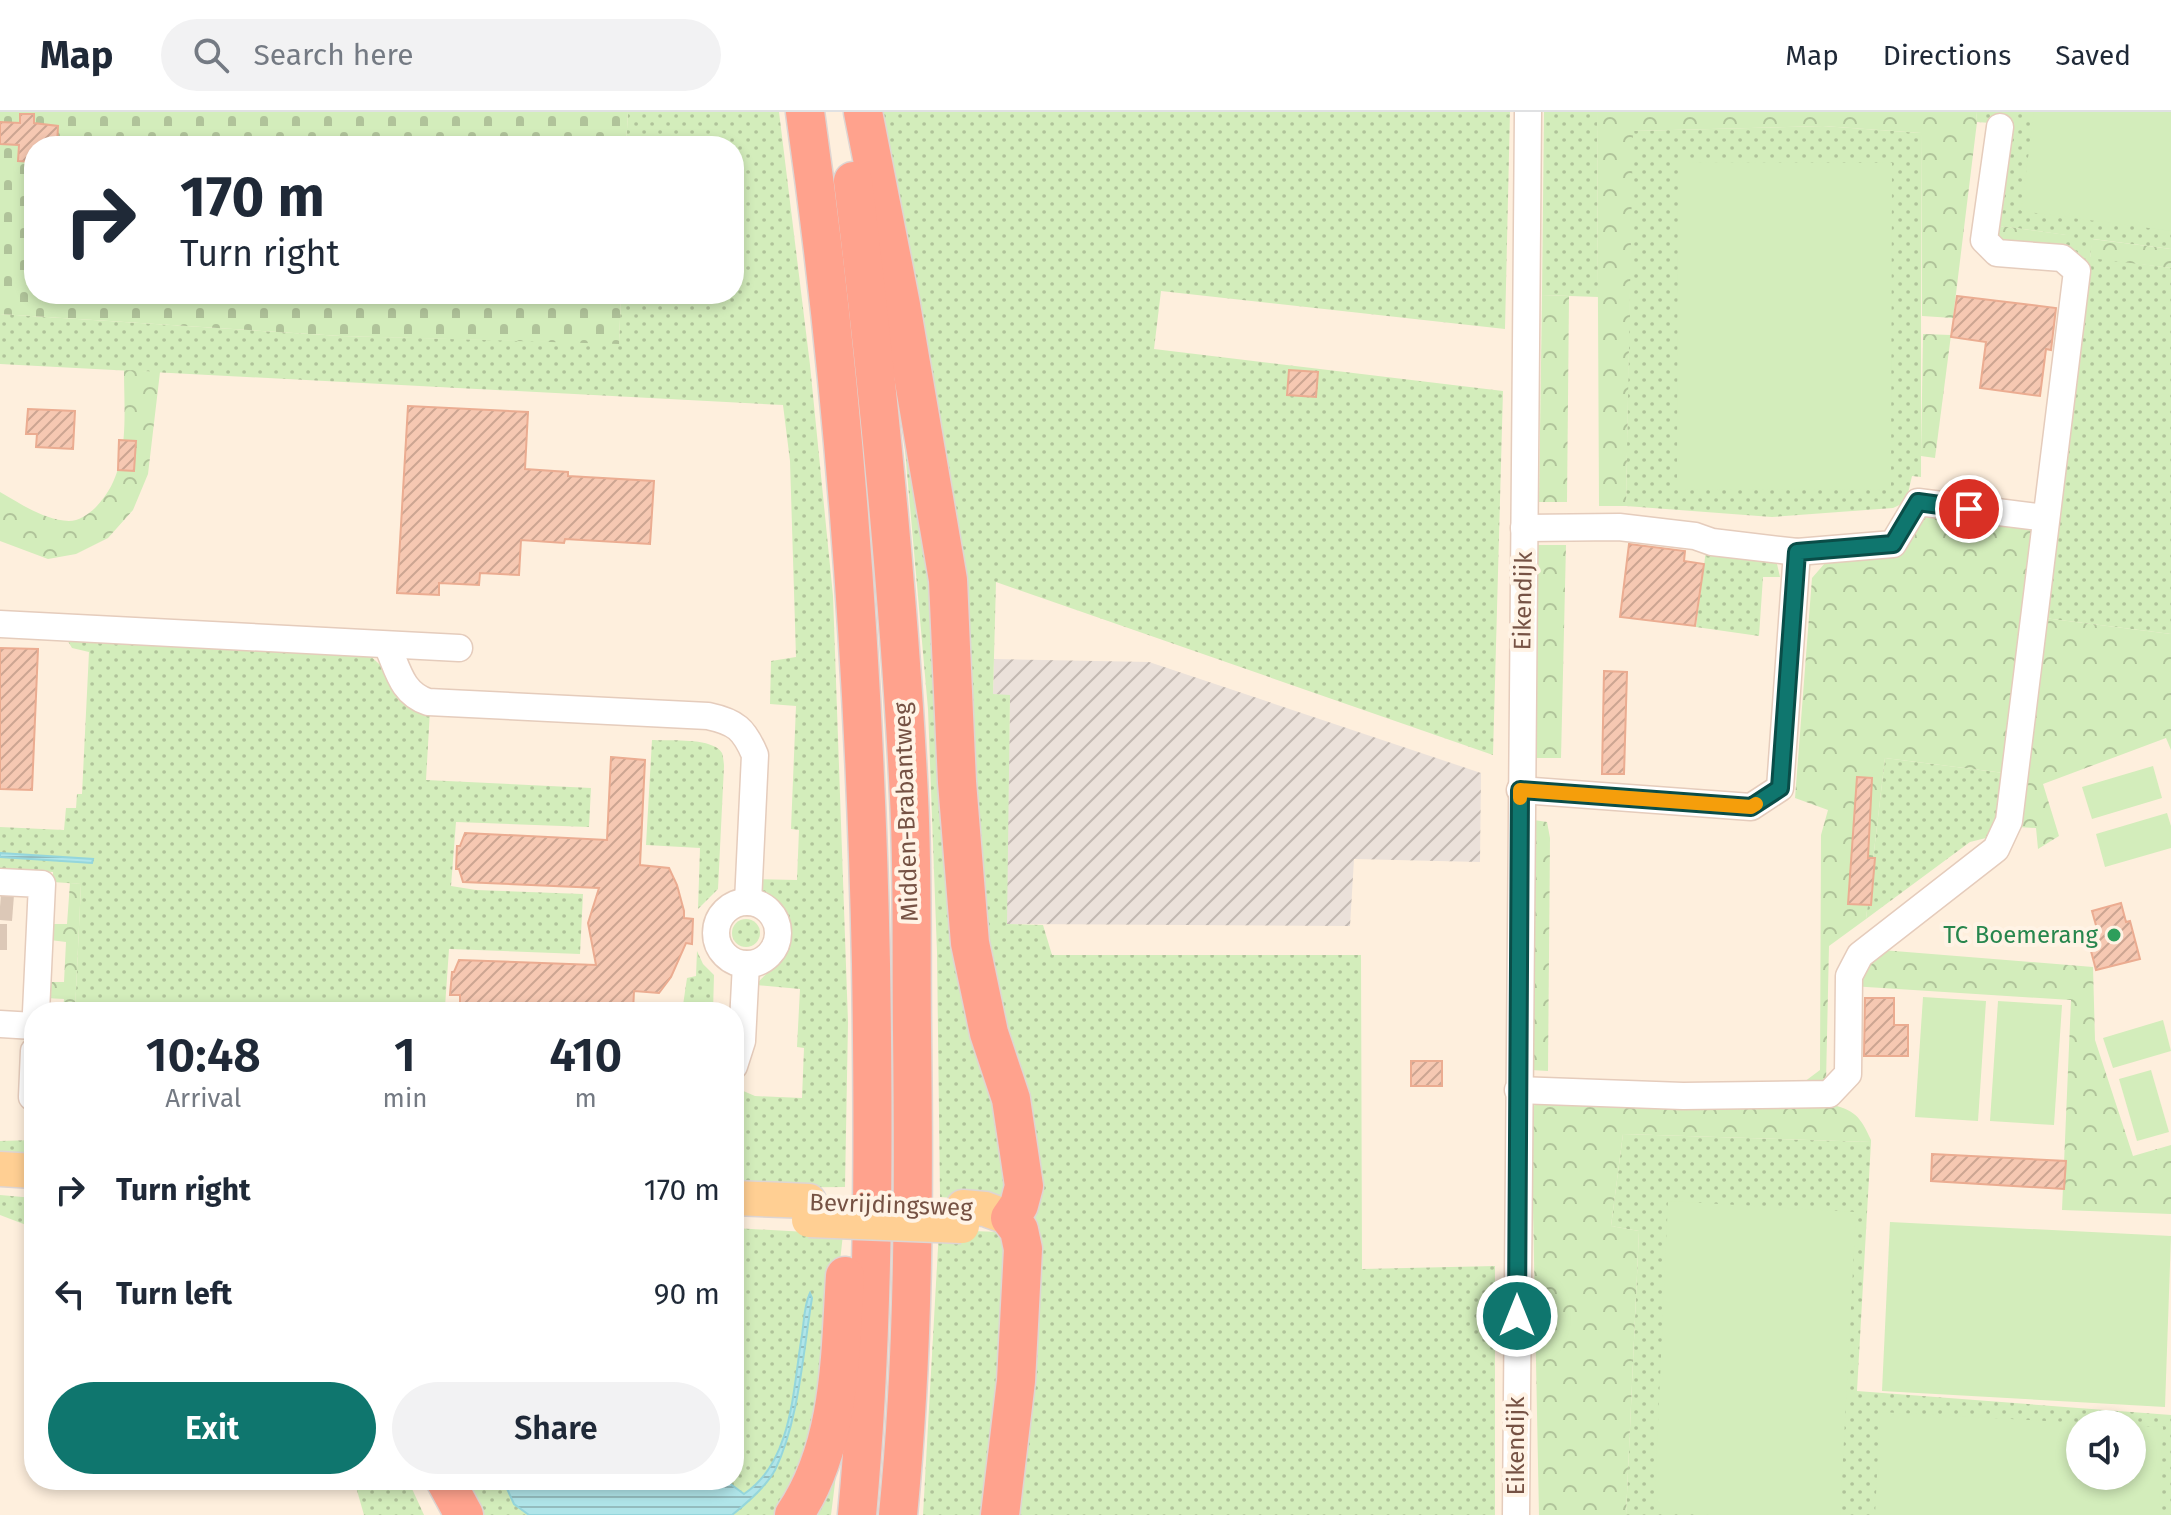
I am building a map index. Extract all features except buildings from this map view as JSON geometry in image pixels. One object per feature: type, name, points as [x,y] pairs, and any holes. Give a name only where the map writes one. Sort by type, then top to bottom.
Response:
[{"type":"highway","name":"Midden-Brabantweg","points":[[805,112],[835,356],[863,696],[868,795],[874,1121],[864,1437],[857,1515]]},
{"type":"highway","name":"Midden-Brabantweg","points":[[843,112],[874,355],[909,799],[913,1240],[905,1446],[898,1515]]},
{"type":"highway","points":[[863,112],[901,305],[948,580],[957,782],[970,943],[989,1033],[1011,1099],[1024,1186],[1019,1205],[1010,1218],[1019,1230],[1023,1249],[1015,1394],[1000,1515]]},
{"type":"highway","points":[[794,1515],[805,1499],[828,1438],[840,1357],[850,1190],[874,1121]]},
{"type":"highway","points":[[422,1490],[433,1515]]},
{"type":"highway","points":[[450,1490],[464,1515]]},
{"type":"main road","points":[[0,1169],[24,1170]]},
{"type":"main road","points":[[0,1189],[24,1189]]},
{"type":"main road","name":"Bevrijdingsweg","points":[[744,1200],[809,1210],[962,1217],[985,1226],[1010,1218]]},
{"type":"main road","name":"Bevrijdingsweg","points":[[744,1216],[809,1210]]},
{"type":"street","name":"Eikendijk","points":[[1516,1515],[1528,112]]},
{"type":"street","points":[[1518,1090],[1683,1096],[1829,1094],[1848,1074],[1849,976],[1860,955],[1996,849],[2009,821],[2077,271],[2062,258],[1997,253],[1984,240],[2000,127]]},
{"type":"street","points":[[1524,528],[1619,527],[1797,552],[1893,544],[1918,502],[2046,518]]},
{"type":"street","points":[[1520,790],[1751,807],[1780,788],[1797,552]]},
{"type":"street","points":[[0,624],[459,648]]},
{"type":"street","points":[[387,645],[405,687],[415,697],[428,702],[708,716],[728,721],[746,735],[755,755],[748,902]]},
{"type":"street","points":[[0,882],[42,884],[36,1002]]},
{"type":"street","points":[[748,902],[766,908],[777,924],[778,934],[771,952],[746,964],[728,957],[721,950],[716,932],[722,914],[730,907],[748,902]]},
{"type":"street","points":[[744,1002],[746,964]]},
{"type":"street","points":[[0,1024],[24,1025]]},
{"type":"shaded area","points":[[994,659],[1149,662],[1481,773],[1480,862],[1354,859],[1350,926],[1006,924],[1010,696],[993,694]]},
{"type":"green space","points":[[0,112],[628,112],[627,136],[24,136],[24,304],[621,304],[619,344],[341,336],[0,314]]},
{"type":"green space","points":[[628,112],[779,112],[810,365],[833,596],[848,1022],[845,1187],[744,1188],[744,1091],[755,1096],[802,1098],[804,1048],[797,1047],[800,989],[756,985],[782,957],[786,937],[782,918],[757,889],[756,879],[797,880],[799,830],[791,829],[796,706],[770,704],[771,661],[796,657],[790,461],[783,405],[0,364],[0,314],[341,336],[619,343],[621,304],[744,304],[744,136],[627,136]]},
{"type":"green space","points":[[872,112],[1510,112],[1505,329],[1161,291],[1154,349],[1503,391],[1493,755],[996,582],[993,694],[1010,695],[1007,924],[1043,925],[1052,955],[1361,955],[1362,1269],[1495,1266],[1495,1515],[1008,1515],[1022,1387],[994,1017]]},
{"type":"green space","points":[[1544,112],[1597,112],[1598,297],[1542,295]]},
{"type":"green space","points":[[1597,112],[1976,112],[1953,318],[1922,316],[1921,133],[1823,126],[1633,131],[1626,506],[1599,506]]},
{"type":"green space","points":[[1976,112],[2171,112],[2171,249],[2093,239],[2090,257],[2171,268],[2171,634],[2036,617],[2088,262],[2064,255],[2066,235],[1993,225],[2005,124],[1977,122]]},
{"type":"green space","points":[[2034,112],[2171,112],[2171,231],[2021,211]]},
{"type":"green space","points":[[1823,126],[1921,133],[1921,477],[1912,476],[1906,502],[1893,508],[1772,517],[1626,506],[1632,131]]},
{"type":"green space","points":[[1678,162],[1892,163],[1891,490],[1677,489]]},
{"type":"green space","points":[[1993,225],[2067,235],[2064,255],[1996,245]]},
{"type":"green space","points":[[2092,239],[2171,249],[2171,268],[2090,258]]},
{"type":"green space","points":[[1542,295],[1569,296],[1567,502],[1539,502]]},
{"type":"green space","points":[[893,315],[1012,1189],[997,1201],[940,1197],[937,952],[928,709]]},
{"type":"green space","points":[[1923,334],[1951,335],[1935,458],[1921,456]]},
{"type":"green space","points":[[124,370],[160,372],[148,474],[133,510],[108,538],[76,554],[48,559],[0,541],[0,492],[42,515],[69,521],[87,515],[107,493],[115,477],[123,443]]},
{"type":"green space","points":[[1924,514],[2029,527],[2035,537],[2004,773],[1885,758],[1866,919],[1829,946],[1826,1082],[1804,1082],[1820,1070],[1821,835],[1828,810],[1795,798],[1812,578],[1832,555],[1896,550]]},
{"type":"green space","points":[[1538,545],[1566,545],[1561,758],[1535,758]]},
{"type":"green space","points":[[1706,550],[1771,559],[1777,564],[1780,577],[1763,577],[1759,636],[1696,627]]},
{"type":"green space","points":[[2036,617],[2171,634],[2171,750],[2166,738],[2043,784],[2059,836],[2038,849],[2036,828],[2002,826]]},
{"type":"green space","points":[[65,636],[367,653],[430,710],[426,780],[591,788],[589,827],[456,822],[451,886],[476,890],[583,894],[580,954],[449,949],[445,1002],[75,1002],[81,884],[53,882],[53,872],[0,869],[0,857],[92,862],[92,859],[0,853],[0,827],[64,830],[66,808],[76,808],[77,794],[82,794],[89,652],[72,648]]},
{"type":"green space","points":[[652,740],[710,744],[722,754],[718,889],[698,909],[700,848],[646,845]]},
{"type":"green space","points":[[1885,758],[2004,773],[1998,835],[1970,842],[1866,919]]},
{"type":"green space","points":[[2153,766],[2162,798],[2092,819],[2082,787]]},
{"type":"green space","points":[[2167,813],[2171,826],[2171,848],[2105,867],[2096,834]]},
{"type":"green space","points":[[1534,820],[1547,822],[1550,838],[1548,1071],[1531,1070]]},
{"type":"green space","points":[[70,883],[81,884],[75,1002],[46,998],[47,982],[64,982],[66,942],[50,940],[51,924],[67,924]]},
{"type":"green space","points":[[746,919],[756,923],[760,933],[756,943],[746,947],[736,943],[732,933],[736,923]]},
{"type":"green space","points":[[1882,950],[2093,967],[2095,1040],[2133,1156],[2171,1145],[2171,1214],[2062,1210],[2071,1000],[1851,986],[1859,967]]},
{"type":"green space","points":[[697,951],[703,964],[714,975],[713,1002],[683,1002],[687,978],[696,976]]},
{"type":"green space","points":[[1923,997],[1986,1001],[1978,1121],[1915,1117]]},
{"type":"green space","points":[[1998,1001],[2062,1005],[2054,1125],[1990,1121]]},
{"type":"green space","points":[[2163,1020],[2171,1051],[2113,1068],[2103,1038]]},
{"type":"green space","points":[[2151,1070],[2169,1132],[2137,1141],[2119,1079]]},
{"type":"green space","points":[[1549,1102],[1829,1104],[1856,1115],[1871,1140],[1623,1134],[1611,1226],[1639,1231],[1626,1515],[1539,1515],[1531,1106]]},
{"type":"green space","points":[[1623,1134],[1871,1142],[1857,1391],[2106,1410],[2066,1410],[2066,1490],[2146,1490],[2146,1413],[2171,1415],[2171,1515],[1626,1515],[1639,1231],[1611,1226]]},
{"type":"green space","points":[[24,1140],[24,1166],[0,1165],[0,1141]]},
{"type":"green space","points":[[0,1195],[24,1197],[24,1224],[0,1215]]},
{"type":"green space","points":[[1668,1201],[1856,1212],[1840,1515],[1654,1512]]},
{"type":"green space","points":[[1890,1222],[2171,1236],[2165,1407],[1882,1391]]},
{"type":"green space","points":[[744,1229],[843,1234],[821,1436],[782,1515],[732,1515],[774,1473],[782,1452],[792,1417],[811,1295],[808,1295],[794,1394],[780,1447],[760,1483],[744,1494],[739,1490],[744,1490]]},
{"type":"green space","points":[[939,1230],[1003,1232],[1007,1235],[994,1515],[923,1515]]},
{"type":"green space","points":[[1880,1412],[2066,1422],[2066,1490],[2146,1490],[2146,1426],[2163,1427],[2159,1515],[1875,1515]]},
{"type":"green space","points":[[841,1435],[831,1515],[805,1515]]},
{"type":"green space","points":[[357,1490],[413,1490],[424,1515],[364,1515]]},
{"type":"green space","points":[[461,1490],[508,1490],[514,1504],[529,1515],[477,1515]]},
{"type":"water","points":[[0,853],[93,859],[92,863],[0,857]]},
{"type":"water","points":[[810,1293],[812,1298],[799,1386],[783,1451],[767,1483],[732,1515],[529,1515],[514,1504],[508,1490],[739,1490],[744,1494],[760,1480],[782,1443],[793,1400],[805,1308]]},
{"type":"tunnel","points":[[0,907],[13,908]]},
{"type":"tunnel","points":[[0,937],[7,937]]},
{"type":"slow traffic","points":[[1520,798],[1520,790],[1751,807],[1756,804]]},
{"type":"place","name":"TC Boemerang","points":[[2114,935]]},
{"type":"route","points":[[1517,1316],[1520,790],[1751,807],[1780,788],[1797,552],[1893,544],[1918,502],[1969,509]]}]
